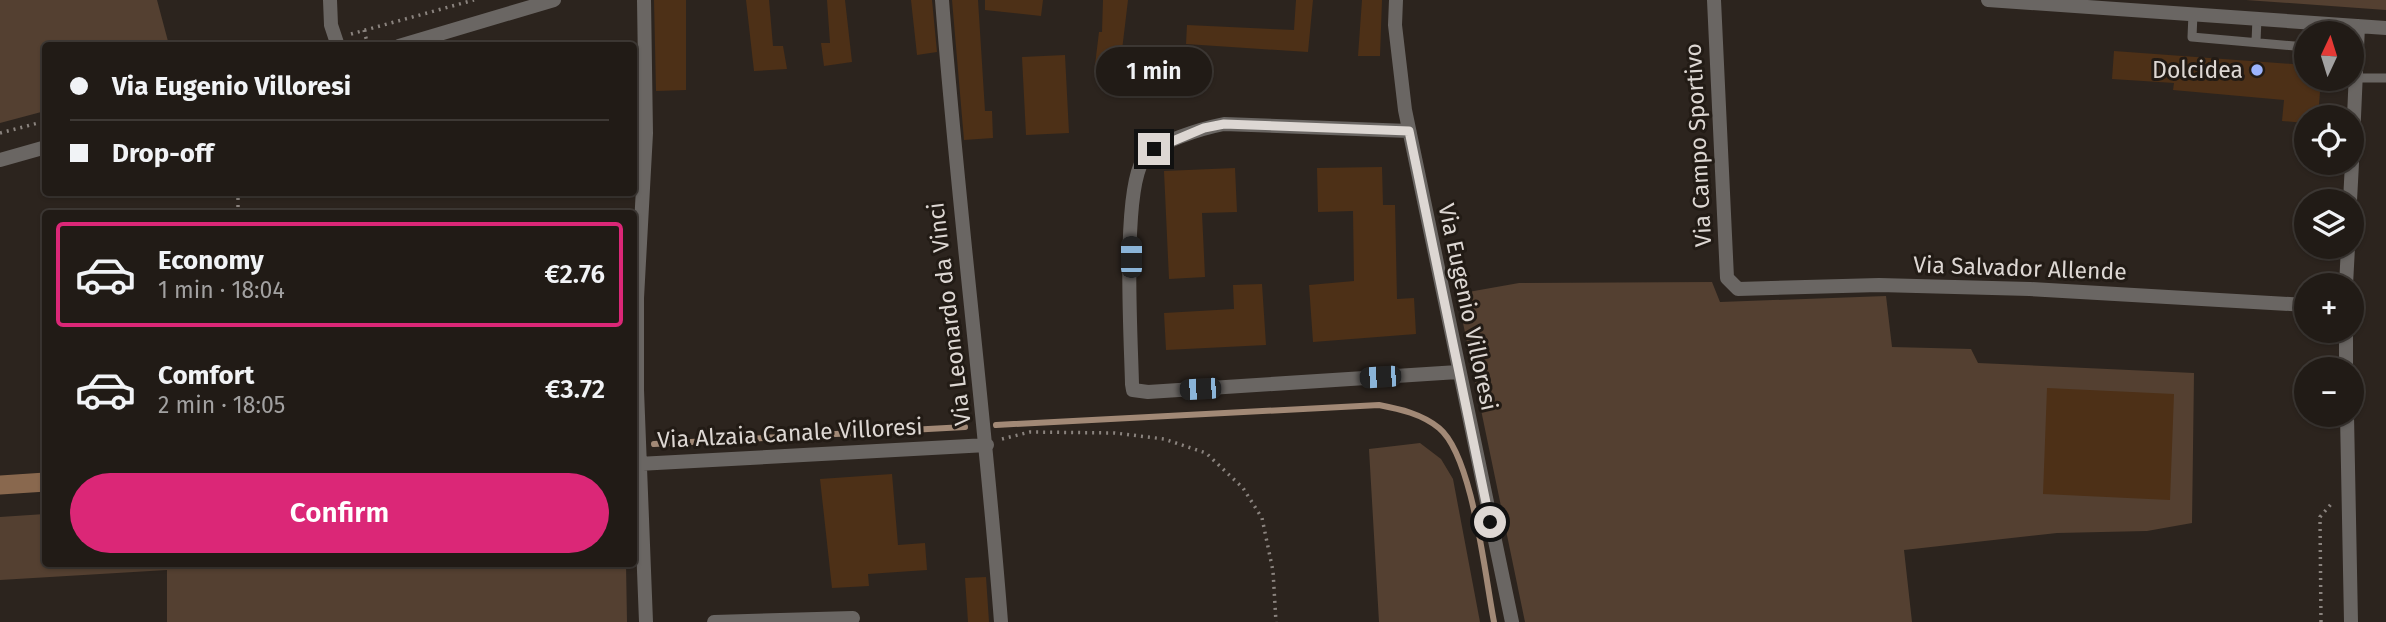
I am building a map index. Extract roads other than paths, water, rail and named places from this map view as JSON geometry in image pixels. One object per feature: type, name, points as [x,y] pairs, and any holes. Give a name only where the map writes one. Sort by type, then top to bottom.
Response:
[{"type":"street","points":[[330,0],[331,25],[337,42]]},
{"type":"street","points":[[412,42],[554,0]]},
{"type":"street","points":[[637,298],[646,133],[644,0]]},
{"type":"street","name":"Via Leonardo da Vinci","points":[[942,0],[956,174],[987,445],[1001,622]]},
{"type":"street","name":"Via Eugenio Villoresi","points":[[1396,0],[1395,25],[1409,131],[1511,622]]},
{"type":"street","name":"Via Campo Sportivo","points":[[1714,0],[1727,278],[1732,286]]},
{"type":"street","points":[[1988,0],[2060,2],[2294,22]]},
{"type":"street","points":[[2364,26],[2386,28]]},
{"type":"street","points":[[1409,131],[1224,124],[1204,128],[1149,154],[1140,169],[1131,206],[1133,390],[1148,392],[1458,372]]},
{"type":"street","points":[[0,160],[42,148]]},
{"type":"street","name":"Via Salvador Allende","points":[[1732,286],[1757,291],[1880,285],[2030,289],[2294,304]]},
{"type":"street","points":[[2347,427],[2351,622]]},
{"type":"street","name":"Via Alzaia Canale Villoresi","points":[[638,464],[987,445]]},
{"type":"street","points":[[637,454],[646,622]]},
{"type":"street","points":[[713,622],[853,618]]},
{"type":"lane","points":[[2193,14],[2192,37],[2294,46]]},
{"type":"lane","points":[[2256,43],[2257,19]]},
{"type":"lane","points":[[2364,72],[2386,78]]},
{"type":"waterway","points":[[996,425],[1379,405],[1403,410],[1439,428],[1451,443],[1461,464],[1476,519],[1494,622]]},
{"type":"waterway","points":[[654,444],[965,427]]},
{"type":"waterway","points":[[0,485],[42,482]]},
{"type":"place","name":"Dolcidea","points":[[2257,70]]}]
